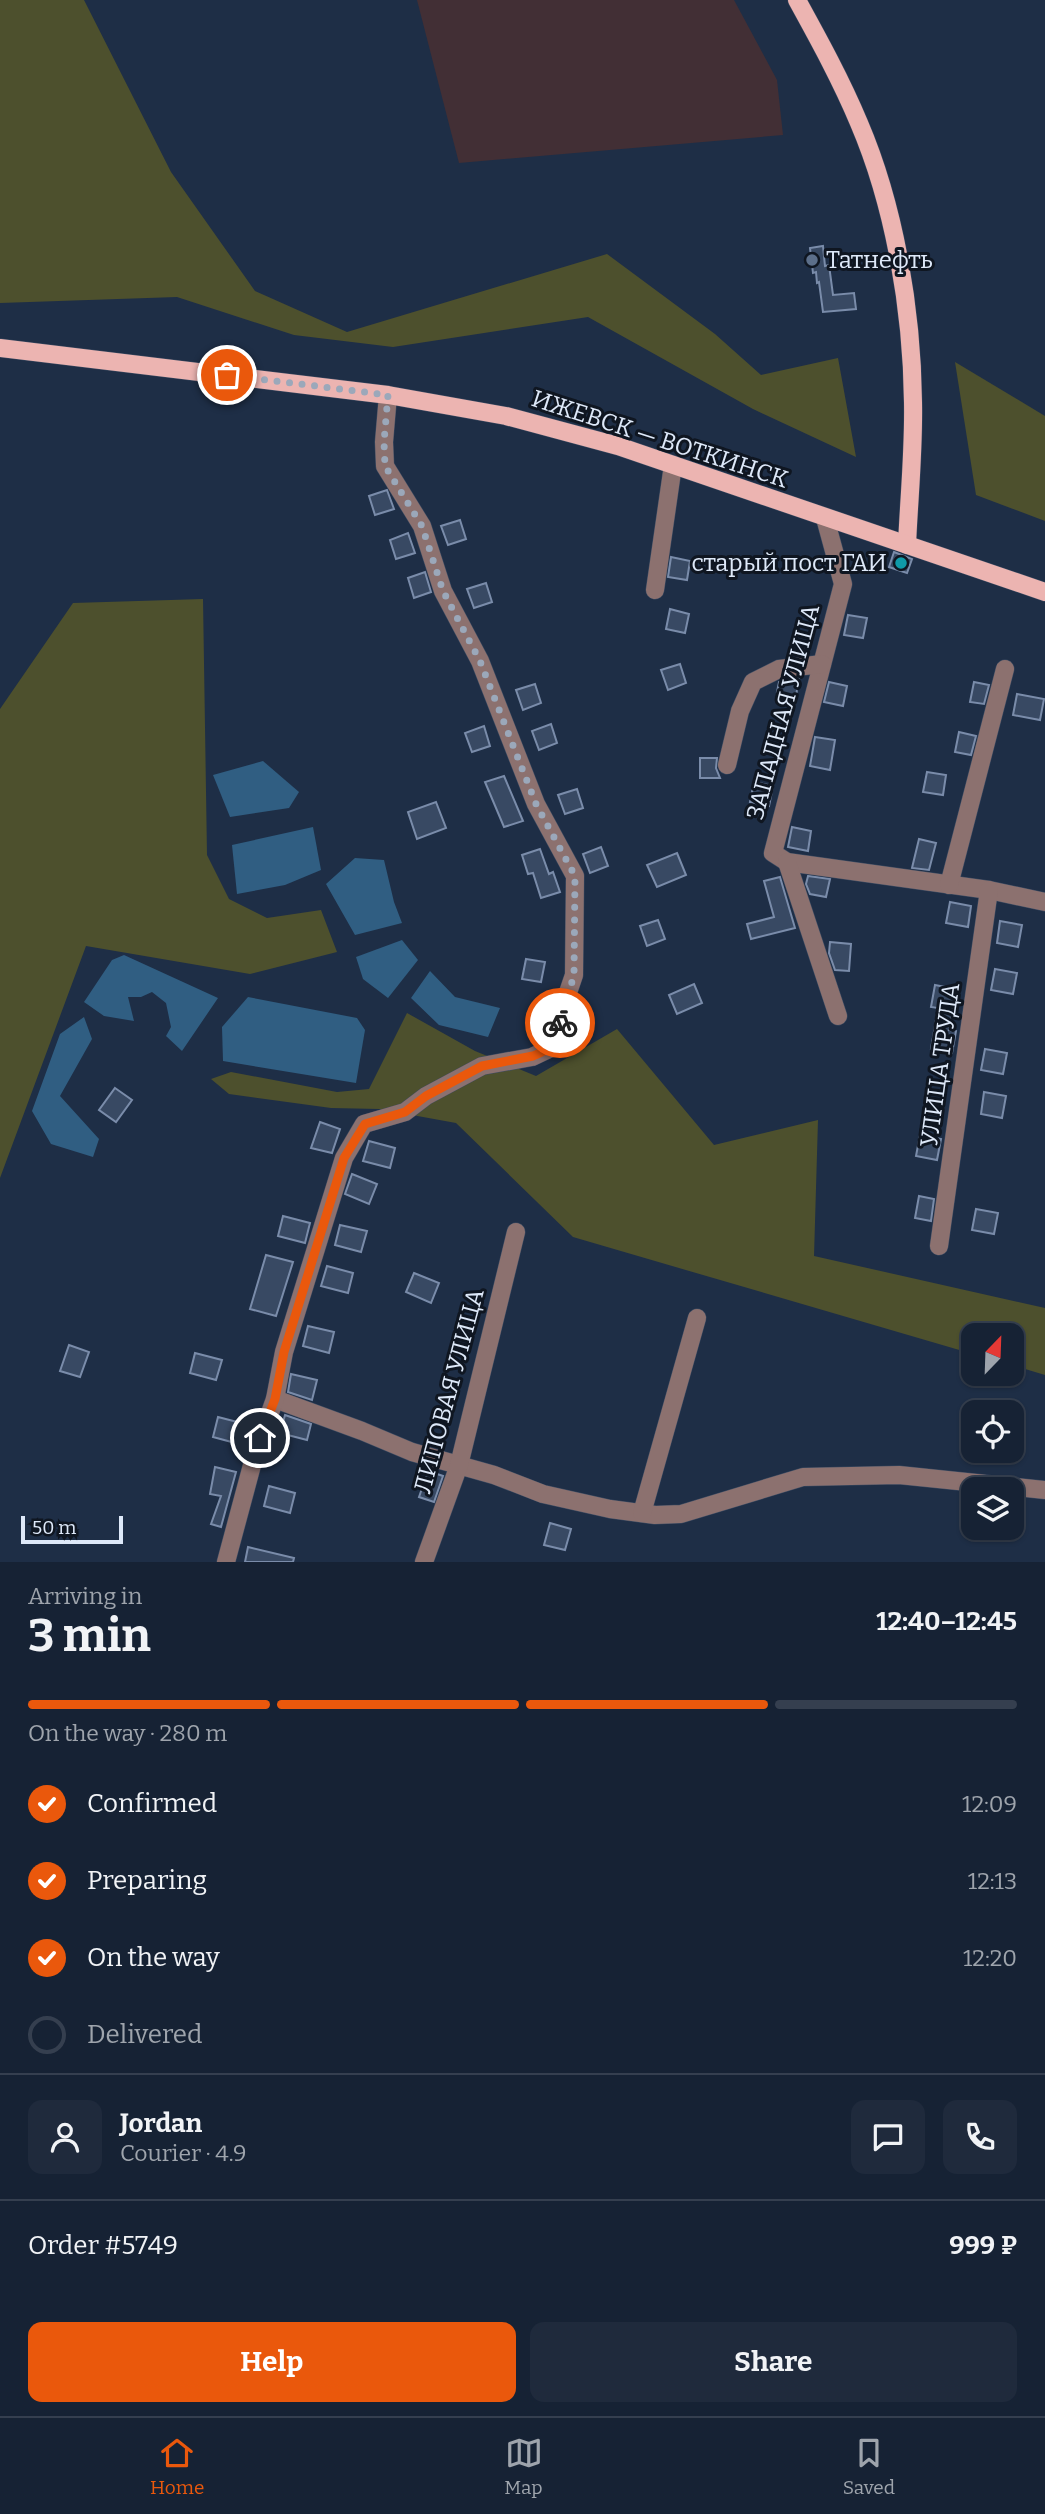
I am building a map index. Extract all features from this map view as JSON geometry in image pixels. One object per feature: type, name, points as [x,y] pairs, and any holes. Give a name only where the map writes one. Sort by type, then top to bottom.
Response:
[{"type":"main road","points":[[797,0],[832,63],[860,125],[886,208],[904,290],[913,404],[907,545]]},
{"type":"main road","name":"ИЖЕВСК — ВОТКИНСК","points":[[0,348],[388,395],[506,416],[618,446],[1045,592]]},
{"type":"street","points":[[226,1562],[255,1454],[275,1399],[284,1352],[344,1158],[365,1124],[405,1112],[426,1096],[482,1066],[533,1056],[551,1048],[559,1030],[562,1010],[574,975],[575,876],[536,804],[480,661],[443,591],[422,526],[385,466],[388,395]]},
{"type":"street","points":[[655,590],[673,465]]},
{"type":"street","name":"ЗАПАДНАЯ УЛИЦА","points":[[780,857],[822,664],[843,584],[825,518]]},
{"type":"street","points":[[727,765],[740,711],[753,682],[779,668],[822,664]]},
{"type":"street","points":[[949,885],[1005,669]]},
{"type":"street","points":[[838,1016],[780,857],[989,890],[1045,902]]},
{"type":"street","name":"УЛИЦА ТРУДА","points":[[939,1246],[989,890]]},
{"type":"street","name":"ЛИПОВАЯ УЛИЦА","points":[[424,1562],[459,1465],[516,1232]]},
{"type":"street","points":[[642,1513],[697,1318]]},
{"type":"street","points":[[275,1399],[412,1452],[543,1494],[610,1509],[642,1513],[681,1514],[803,1477],[899,1475],[1045,1490]]},
{"type":"shaded area","points":[[417,0],[734,0],[777,80],[783,135],[459,163]]},
{"type":"green space","points":[[0,0],[84,0],[171,172],[255,291],[347,332],[607,254],[715,334],[761,375],[838,358],[856,457],[753,409],[588,317],[393,347],[294,335],[177,297],[0,303]]},
{"type":"green space","points":[[955,362],[1045,416],[1045,521],[976,495]]},
{"type":"green space","points":[[203,599],[207,855],[229,899],[267,918],[321,910],[337,952],[250,974],[86,946],[0,1178],[0,709],[73,603]]},
{"type":"green space","points":[[407,1013],[475,1051],[536,1076],[617,1029],[714,1145],[818,1120],[814,1256],[1045,1308],[1045,1375],[1024,1369],[1024,1323],[961,1323],[961,1350],[573,1237],[456,1123],[379,1109],[331,1108],[229,1094],[211,1079],[231,1072],[337,1092],[369,1089]]},
{"type":"water","points":[[263,761],[299,792],[289,808],[230,817],[213,775]]},
{"type":"water","points":[[313,827],[321,870],[285,885],[237,894],[232,845]]},
{"type":"water","points":[[355,858],[384,860],[402,923],[355,935],[326,884]]},
{"type":"water","points":[[402,940],[418,960],[388,998],[363,979],[356,957]]},
{"type":"water","points":[[124,955],[218,998],[182,1051],[166,1036],[171,1027],[166,1003],[152,992],[141,997],[128,997],[134,1021],[104,1016],[84,1002],[112,960]]},
{"type":"water","points":[[430,971],[455,997],[500,1008],[488,1037],[439,1025],[411,998]]},
{"type":"water","points":[[248,997],[357,1018],[365,1030],[356,1083],[223,1061],[222,1027]]},
{"type":"water","points":[[84,1017],[92,1039],[60,1096],[99,1139],[93,1157],[51,1144],[32,1111],[60,1034]]},
{"type":"building","points":[[823,246],[833,295],[854,293],[856,309],[823,312],[810,248]]},
{"type":"building","points":[[387,490],[394,509],[375,515],[369,496]]},
{"type":"building","points":[[460,520],[466,539],[448,545],[441,526]]},
{"type":"building","points":[[408,533],[415,553],[396,559],[390,540]]},
{"type":"building","name":"старый пост ГАИ","points":[[894,552],[912,559],[907,573],[889,567]]},
{"type":"building","points":[[671,557],[690,561],[687,580],[668,577]]},
{"type":"building","points":[[425,572],[431,592],[414,598],[408,578]]},
{"type":"building","points":[[486,583],[492,602],[474,608],[467,589]]},
{"type":"building","points":[[670,609],[689,614],[685,633],[666,629]]},
{"type":"building","points":[[848,615],[867,618],[863,638],[844,635]]},
{"type":"building","points":[[680,664],[686,683],[668,690],[661,670]]},
{"type":"building","points":[[799,678],[796,696],[777,692],[779,682]]},
{"type":"building","points":[[829,682],[847,686],[843,706],[824,702]]},
{"type":"building","points":[[974,682],[989,685],[984,704],[970,702]]},
{"type":"building","points":[[535,684],[541,703],[523,710],[516,690]]},
{"type":"building","points":[[1017,694],[1044,699],[1040,720],[1013,715]]},
{"type":"building","points":[[551,724],[557,743],[539,750],[532,731]]},
{"type":"building","points":[[484,726],[490,746],[472,752],[465,733]]},
{"type":"building","points":[[959,732],[976,736],[971,755],[955,752]]},
{"type":"building","points":[[815,737],[835,740],[830,770],[810,766]]},
{"type":"building","points":[[700,758],[717,758],[716,768],[720,778],[700,778]]},
{"type":"building","points":[[927,772],[946,775],[943,795],[923,792]]},
{"type":"building","points":[[504,776],[523,821],[504,827],[485,782]]},
{"type":"building","points":[[754,782],[773,786],[769,806],[750,802]]},
{"type":"building","points":[[577,789],[583,808],[565,814],[558,795]]},
{"type":"building","points":[[436,802],[446,828],[417,839],[408,812]]},
{"type":"building","points":[[792,827],[811,831],[808,851],[788,847]]},
{"type":"building","points":[[919,839],[936,843],[929,870],[912,868]]},
{"type":"building","points":[[601,847],[608,866],[590,873],[583,854]]},
{"type":"building","points":[[540,849],[549,874],[553,872],[560,892],[541,898],[533,873],[528,874],[522,855]]},
{"type":"building","points":[[677,853],[686,875],[657,887],[647,865]]},
{"type":"building","points":[[808,876],[830,879],[826,897],[810,894],[806,884]]},
{"type":"building","points":[[780,877],[795,928],[751,939],[747,924],[774,917],[764,881]]},
{"type":"building","points":[[950,902],[971,906],[968,927],[946,923]]},
{"type":"building","points":[[658,920],[665,939],[647,946],[640,926]]},
{"type":"building","points":[[1000,921],[1022,925],[1018,947],[997,943]]},
{"type":"building","points":[[830,942],[851,944],[849,971],[835,970],[829,953]]},
{"type":"building","points":[[526,959],[545,962],[541,982],[522,979]]},
{"type":"building","points":[[995,969],[1017,973],[1013,994],[991,990]]},
{"type":"building","points":[[694,984],[702,1003],[677,1014],[669,995]]},
{"type":"building","points":[[935,985],[956,989],[949,1030],[956,1031],[952,1053],[931,1049],[938,1008],[931,1007]]},
{"type":"building","points":[[985,1049],[1007,1053],[1003,1074],[981,1070]]},
{"type":"building","points":[[115,1088],[132,1100],[116,1122],[99,1110]]},
{"type":"building","points":[[984,1092],[1006,1096],[1002,1118],[981,1114]]},
{"type":"building","points":[[320,1122],[340,1129],[332,1153],[311,1148]]},
{"type":"building","points":[[920,1135],[941,1139],[937,1160],[916,1156]]},
{"type":"building","points":[[369,1141],[395,1148],[390,1168],[363,1161]]},
{"type":"building","points":[[352,1174],[377,1184],[369,1204],[345,1194]]},
{"type":"building","points":[[919,1196],[934,1199],[931,1221],[915,1218]]},
{"type":"building","points":[[976,1209],[998,1213],[994,1234],[972,1230]]},
{"type":"building","points":[[283,1216],[310,1223],[305,1243],[278,1236]]},
{"type":"building","points":[[340,1225],[367,1231],[361,1252],[335,1245]]},
{"type":"building","points":[[266,1255],[293,1262],[276,1316],[250,1309]]},
{"type":"building","points":[[327,1266],[353,1273],[348,1293],[321,1286]]},
{"type":"building","points":[[414,1273],[439,1283],[431,1303],[406,1292]]},
{"type":"building","points":[[308,1326],[334,1332],[329,1353],[303,1346]]},
{"type":"building","points":[[69,1345],[89,1352],[80,1377],[60,1371]]},
{"type":"building","points":[[195,1353],[222,1360],[216,1380],[190,1373]]},
{"type":"building","points":[[291,1374],[317,1380],[312,1400],[288,1392]]},
{"type":"building","points":[[285,1415],[311,1424],[307,1440],[280,1433]]},
{"type":"building","points":[[218,1417],[245,1424],[239,1444],[213,1437]]},
{"type":"building","points":[[215,1467],[236,1472],[221,1527],[211,1524],[221,1496],[210,1494]]},
{"type":"building","points":[[428,1471],[443,1476],[434,1502],[419,1497]]},
{"type":"building","points":[[269,1486],[295,1493],[290,1513],[264,1506]]},
{"type":"building","points":[[550,1523],[571,1529],[565,1550],[544,1545]]},
{"type":"building","points":[[248,1547],[294,1558],[293,1562],[245,1562]]},
{"type":"way so far","points":[[227,375],[388,395],[385,466],[422,526],[443,591],[480,661],[536,804],[575,876],[574,975],[560,1023]]},
{"type":"place","name":"Татнефть","points":[[812,260]]},
{"type":"place","name":"старый пост ГАИ","points":[[901,563]]},
{"type":"route","points":[[260,1438],[275,1399],[284,1352],[303,1298],[344,1158],[365,1124],[405,1112],[426,1096],[482,1066],[533,1056],[551,1048],[560,1023]]}]
